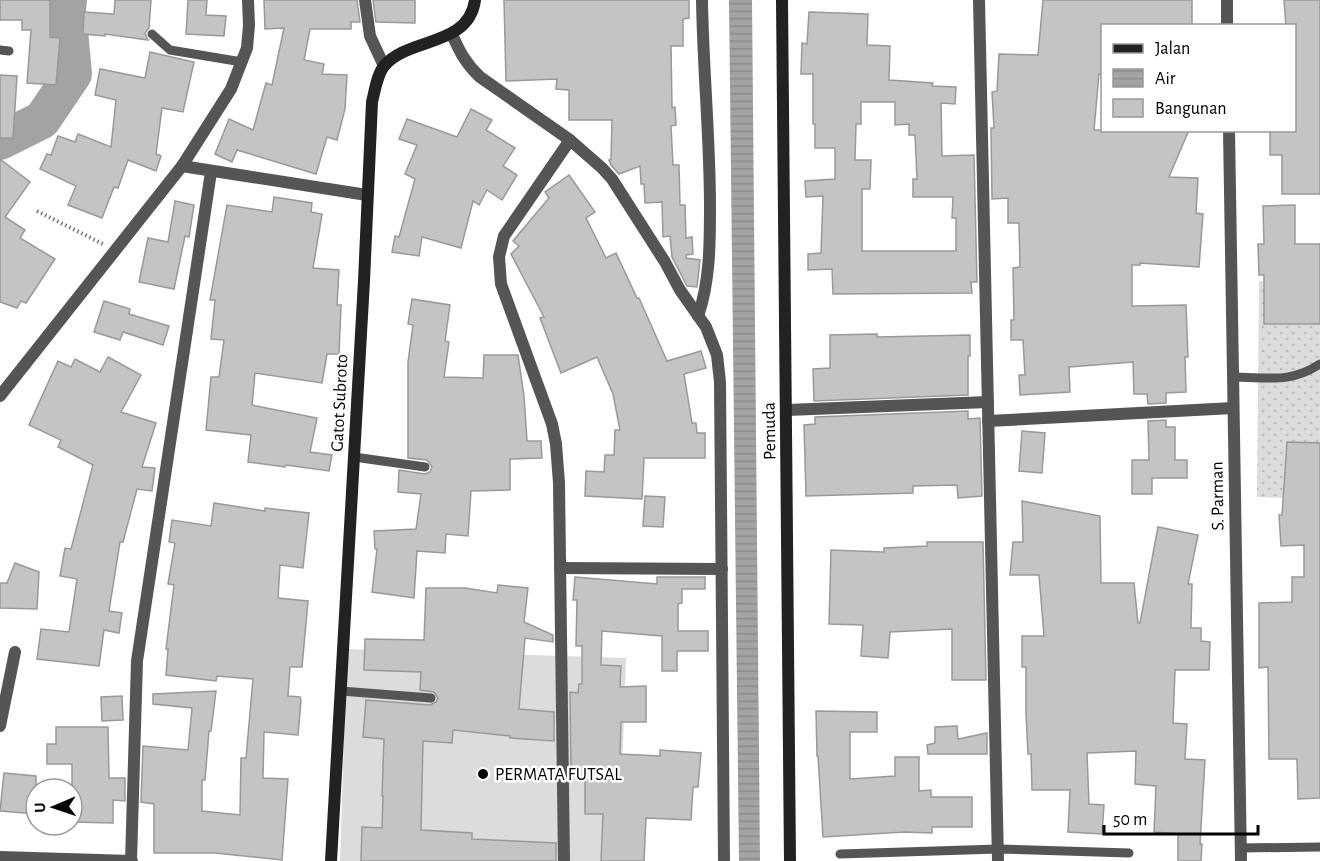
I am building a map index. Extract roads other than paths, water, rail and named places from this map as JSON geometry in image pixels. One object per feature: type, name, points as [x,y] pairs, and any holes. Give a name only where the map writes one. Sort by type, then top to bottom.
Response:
[{"type":"street","points":[[0,396],[182,166],[231,89],[247,48],[248,0]]},
{"type":"street","points":[[365,0],[370,36],[384,66],[400,55],[452,34],[465,22],[474,8],[475,0]]},
{"type":"street","points":[[698,316],[706,287],[710,227],[702,0]]},
{"type":"street","name":"Pemuda","points":[[782,0],[790,861]]},
{"type":"street","points":[[979,0],[998,855]]},
{"type":"street","points":[[1227,0],[1227,24]]},
{"type":"street","points":[[452,34],[460,54],[468,66],[480,77],[570,140],[612,179],[706,327],[717,355],[720,381],[724,861]]},
{"type":"street","name":"Gatot Subroto","points":[[331,861],[372,102],[384,66]]},
{"type":"street","name":"S. Parman","points":[[1229,132],[1241,861]]},
{"type":"street","points":[[564,861],[559,483],[556,444],[552,424],[501,284],[499,257],[504,236],[570,140]]},
{"type":"street","points":[[182,166],[367,195]]},
{"type":"street","points":[[0,857],[131,861],[137,661],[211,172]]},
{"type":"street","points":[[787,410],[988,402]]},
{"type":"street","points":[[988,421],[1233,408]]},
{"type":"street","points":[[560,568],[722,569]]},
{"type":"street","points":[[0,726],[15,652]]},
{"type":"lane","points":[[153,34],[170,50],[242,62]]},
{"type":"lane","points":[[1233,377],[1297,377],[1320,364]]},
{"type":"lane","points":[[354,457],[425,467]]},
{"type":"lane","points":[[340,691],[431,698]]},
{"type":"lane","points":[[1241,848],[1320,847]]},
{"type":"lane","points":[[840,854],[1128,853]]},
{"type":"water","points":[[729,0],[752,0],[760,861],[739,861]]},
{"type":"waterway","points":[[0,141],[42,120],[73,74],[68,0]]},
{"type":"place","name":"PERMATA FUTSAL","points":[[483,774]]}]
